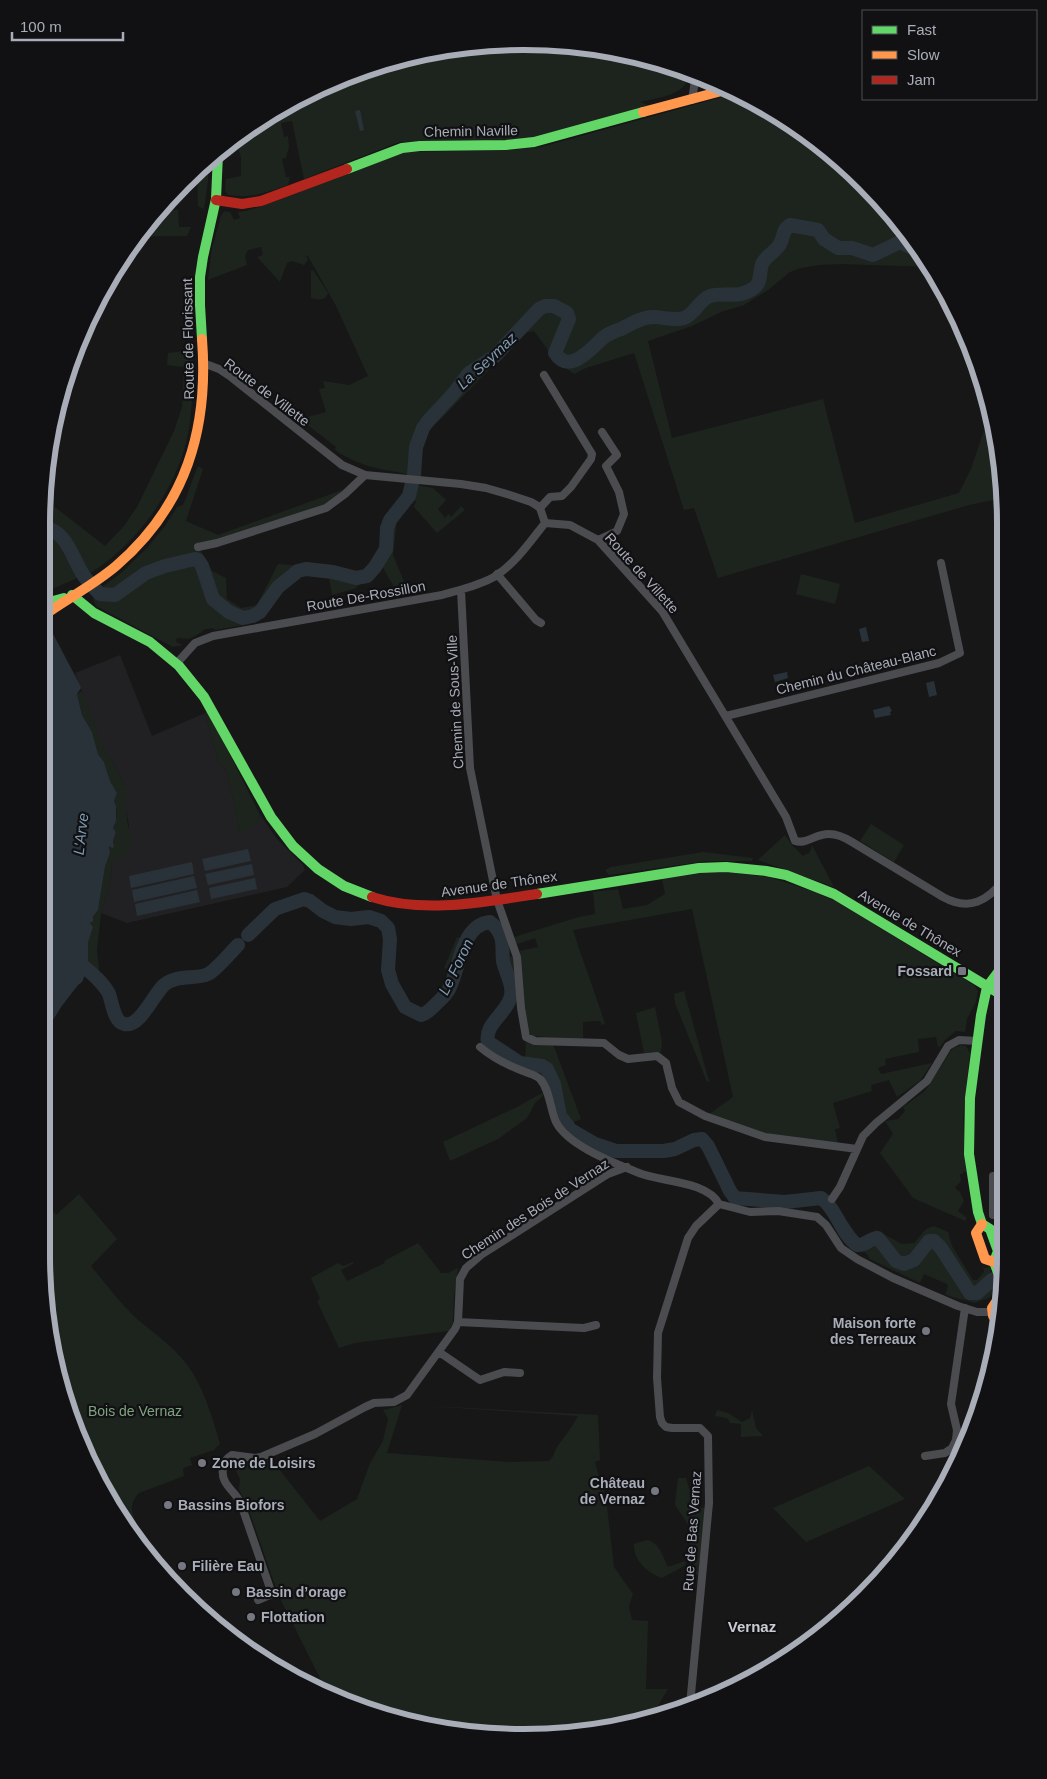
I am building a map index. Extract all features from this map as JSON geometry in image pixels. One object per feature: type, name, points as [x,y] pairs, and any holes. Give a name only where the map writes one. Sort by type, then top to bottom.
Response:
[{"type":"main road","name":"Chemin Naville","points":[[216,200],[242,204],[261,201],[402,148],[534,142],[718,92]]},
{"type":"main road","name":"Route de Florissant","points":[[50,606],[75,594],[124,560],[153,528],[170,503],[183,478],[192,454],[200,423],[203,395],[203,363],[200,276],[203,254],[216,200],[218,162]]},
{"type":"main road","name":"Avenue de Thônex","points":[[75,594],[83,607],[144,639],[177,663],[192,680],[209,705],[258,798],[275,825],[292,846],[314,866],[332,879],[354,890],[393,903],[430,907],[497,900],[699,868],[726,867],[766,871],[786,875],[834,894],[997,993]]},
{"type":"main road","points":[[997,974],[987,987],[981,1014],[970,1098],[969,1154],[975,1198],[982,1224],[990,1229],[997,1247]]},
{"type":"main road","points":[[982,1224],[976,1233],[985,1259],[994,1262]]},
{"type":"main road","points":[[997,1253],[994,1262],[997,1269]]},
{"type":"street","points":[[692,100],[695,82]]},
{"type":"street","name":"Route de Villette","points":[[203,363],[225,372],[342,466],[365,475],[486,488],[531,502],[540,508]]},
{"type":"street","points":[[544,375],[592,454],[591,459],[571,487],[562,496],[550,497],[540,508],[545,523]]},
{"type":"street","points":[[598,540],[617,531],[624,514],[619,492],[606,466],[617,455],[602,432]]},
{"type":"street","points":[[198,547],[217,543],[326,508],[345,494],[365,475]]},
{"type":"street","name":"Route de Villette","points":[[545,523],[570,525],[598,540],[662,611],[786,817],[794,840],[802,842],[823,834],[839,836],[952,902],[968,904],[981,901],[997,888]]},
{"type":"street","name":"Route De-Rossillon","points":[[177,663],[195,643],[213,636],[461,590],[497,574],[521,552],[545,523]]},
{"type":"street","name":"Chemin du Château-Blanc","points":[[726,716],[939,663],[960,653],[941,564]]},
{"type":"street","points":[[497,574],[536,620],[541,623]]},
{"type":"street","name":"Chemin de Sous-Ville","points":[[461,590],[470,768],[497,900],[517,957],[526,1036],[530,1040],[604,1043],[628,1058],[657,1056],[666,1064],[672,1088],[679,1102],[706,1116],[765,1137],[857,1149]]},
{"type":"street","points":[[832,1199],[840,1187],[863,1136],[927,1081],[948,1046],[958,1040],[977,1041]]},
{"type":"street","points":[[480,1047],[494,1058],[538,1078],[547,1093],[558,1126],[573,1142],[644,1175],[712,1194],[719,1204],[750,1212],[778,1211],[817,1217],[826,1225],[841,1248],[849,1254],[893,1278],[965,1308],[993,1316]]},
{"type":"street","name":"Chemin des Bois de Vernaz","points":[[258,1600],[272,1594],[241,1504],[237,1496],[224,1481],[222,1472],[226,1460],[232,1455],[261,1457],[315,1434],[374,1403],[394,1402],[403,1398],[411,1391],[456,1328],[458,1322],[459,1282],[466,1268],[481,1256],[609,1174],[627,1167]]},
{"type":"street","points":[[993,1215],[993,1176],[997,1176]]},
{"type":"street","name":"Rue de Bas Vernaz","points":[[691,1698],[710,1496],[708,1436],[700,1428],[672,1428],[666,1427],[662,1423],[657,1378],[657,1343],[688,1238],[699,1222],[719,1204]]},
{"type":"street","points":[[925,1456],[945,1453],[952,1448],[956,1440],[957,1430],[951,1404],[965,1308]]},
{"type":"street","points":[[458,1322],[584,1328],[596,1325]]},
{"type":"street","points":[[439,1352],[479,1380],[504,1372],[520,1373]]},
{"type":"shaded area","points":[[120,655],[152,736],[205,713],[218,761],[227,772],[240,831],[260,821],[259,813],[277,839],[303,865],[305,870],[287,887],[127,923],[101,913],[110,883],[112,864],[129,826],[126,810],[126,788],[110,756],[107,757],[75,673]]},
{"type":"green space","points":[[493,51],[554,51],[616,59],[646,66],[688,80],[678,91],[664,97],[640,102],[651,106],[531,139],[399,142],[304,179],[292,121],[281,123],[284,137],[288,136],[289,147],[286,158],[282,159],[286,177],[290,177],[288,185],[252,195],[228,195],[225,191],[226,179],[241,176],[241,157],[237,146],[287,113],[314,99],[371,75],[431,59]]},
{"type":"green space","points":[[726,96],[760,113],[812,148],[836,168],[879,211],[921,267],[842,264],[801,268],[790,272],[768,290],[744,305],[721,312],[692,326],[648,341],[672,438],[823,399],[855,523],[959,493],[971,469],[986,423],[993,462],[996,499],[969,505],[718,578],[694,508],[684,510],[634,353],[586,368],[574,374],[556,361],[534,331],[525,333],[422,438],[418,438],[412,461],[413,475],[363,464],[335,450],[336,447],[300,419],[326,412],[319,389],[325,388],[323,381],[349,385],[368,376],[336,306],[306,255],[308,260],[304,265],[292,261],[287,263],[280,282],[257,257],[263,255],[261,247],[248,250],[245,256],[247,265],[208,280],[212,248],[224,211],[230,212],[234,220],[240,218],[238,212],[265,205],[405,152],[511,150],[541,147]]},
{"type":"green space","points":[[208,171],[204,209],[198,206],[197,181]]},
{"type":"green space","points":[[172,207],[172,210],[178,210],[179,227],[191,227],[187,236],[147,236]]},
{"type":"green space","points":[[313,270],[328,293],[323,299],[311,298],[311,271]]},
{"type":"green space","points":[[193,350],[190,422],[186,445],[178,468],[154,512],[121,549],[103,565],[83,577],[50,590],[51,504],[105,546],[124,526],[137,507],[174,431],[182,407],[184,367],[167,365],[168,353]]},
{"type":"green space","points":[[198,466],[203,469],[186,521],[218,535],[345,489],[324,505],[220,540],[197,544],[212,571],[226,578],[227,599],[241,608],[257,605],[278,564],[320,567],[349,581],[376,560],[389,517],[397,519],[393,555],[408,591],[398,594],[382,566],[354,589],[332,595],[329,578],[306,575],[288,584],[274,599],[262,618],[249,621],[250,624],[215,630],[212,628],[203,630],[189,639],[177,638],[176,642],[183,645],[173,647],[96,606],[93,599],[95,592],[121,573],[147,548],[165,526],[177,507],[183,505]]},
{"type":"green space","points":[[415,485],[433,488],[446,500],[438,509],[445,518],[449,514],[451,517],[461,506],[465,510],[437,533],[414,507],[416,501],[410,499]]},
{"type":"green space","points":[[801,574],[840,584],[835,604],[796,594]]},
{"type":"green space","points":[[82,691],[107,756],[110,755],[126,788],[126,810],[131,849],[112,864],[110,883],[101,913],[97,950],[98,975],[88,969],[87,966],[88,943],[93,927],[90,923],[98,910],[105,867],[110,853],[109,845],[114,847],[113,841],[116,832],[113,828],[116,808],[114,801],[117,793],[110,781],[104,762],[98,754],[92,732],[82,715],[77,694]]},
{"type":"green space","points":[[208,711],[259,813],[260,821],[255,826],[240,832],[227,772],[218,761],[205,713]]},
{"type":"green space","points":[[50,782],[51,787],[53,819],[50,834]]},
{"type":"green space","points":[[871,824],[904,845],[894,862],[860,841]]},
{"type":"green space","points":[[785,835],[803,856],[810,852],[812,845],[834,887],[758,860]]},
{"type":"green space","points":[[703,852],[753,858],[752,861],[707,861],[609,875],[605,870],[611,867]]},
{"type":"green space","points":[[703,873],[735,873],[769,877],[818,893],[837,902],[974,985],[978,991],[976,1002],[967,1019],[965,1032],[956,1031],[938,1047],[936,1037],[918,1039],[919,1052],[885,1059],[886,1065],[878,1068],[881,1074],[932,1063],[920,1081],[897,1097],[889,1080],[871,1085],[872,1091],[833,1103],[840,1128],[835,1129],[838,1144],[765,1133],[708,1115],[733,1097],[692,909],[573,930],[605,1024],[602,1025],[600,1021],[583,1022],[583,1039],[532,1036],[524,1009],[520,951],[538,947],[535,938],[517,944],[514,937],[595,914],[593,892],[618,889],[623,909],[647,905],[665,894],[662,879]]},
{"type":"green space","points":[[457,937],[467,939],[455,973],[444,968]]},
{"type":"green space","points":[[514,956],[518,994],[514,995],[506,957]]},
{"type":"green space","points":[[684,991],[709,1081],[707,1082],[675,1003],[674,994]]},
{"type":"green space","points":[[655,1007],[662,1042],[661,1052],[644,1053],[636,1013]]},
{"type":"green space","points":[[526,1040],[553,1044],[581,1119],[569,1124],[560,1111],[558,1083],[550,1068],[536,1061],[525,1061]]},
{"type":"green space","points":[[961,1045],[966,1046],[970,1053],[963,1118],[966,1173],[963,1171],[963,1174],[960,1174],[961,1181],[955,1188],[960,1192],[964,1201],[958,1211],[967,1218],[965,1221],[913,1198],[880,1153],[893,1134],[885,1121],[898,1119],[905,1111],[903,1107],[925,1091],[952,1049]]},
{"type":"green space","points":[[542,1093],[543,1096],[535,1103],[527,1118],[498,1139],[450,1161],[443,1142]]},
{"type":"green space","name":"Bois de Vernaz","points":[[79,1194],[117,1239],[91,1266],[131,1313],[170,1346],[188,1366],[203,1393],[220,1444],[214,1450],[190,1458],[192,1465],[183,1468],[184,1476],[139,1493],[132,1506],[140,1533],[113,1492],[99,1465],[75,1408],[66,1378],[59,1348],[51,1286],[50,1208],[56,1215]]},
{"type":"green space","points":[[831,1204],[836,1206],[860,1239],[876,1230],[902,1244],[914,1243],[926,1229],[934,1226],[948,1232],[952,1246],[973,1280],[977,1280],[984,1272],[983,1266],[985,1268],[990,1267],[991,1271],[978,1288],[969,1288],[944,1248],[932,1237],[926,1240],[906,1260],[897,1254],[882,1234],[877,1232],[861,1241],[855,1240]]},
{"type":"green space","points":[[876,1242],[892,1262],[905,1269],[914,1264],[927,1249],[935,1245],[968,1296],[978,1296],[992,1285],[994,1291],[989,1298],[974,1303],[945,1294],[948,1287],[947,1284],[924,1274],[920,1283],[870,1259],[866,1253],[857,1249]]},
{"type":"green space","points":[[418,1243],[441,1273],[448,1273],[458,1268],[453,1322],[449,1331],[355,1343],[339,1348],[317,1301],[320,1299],[311,1278],[338,1263],[343,1266],[353,1262],[341,1270],[347,1281],[385,1263],[384,1261]]},
{"type":"green space","points":[[402,1405],[387,1453],[510,1462],[549,1461],[578,1416],[413,1405],[598,1415],[600,1460],[595,1462],[606,1498],[614,1567],[633,1594],[629,1606],[632,1620],[648,1621],[646,1689],[668,1689],[655,1710],[585,1725],[524,1729],[493,1728],[431,1720],[401,1713],[371,1704],[323,1684],[278,1594],[250,1513],[239,1489],[240,1479],[233,1465],[238,1461],[257,1462],[271,1459],[320,1521],[357,1499],[370,1463],[383,1441],[388,1419],[383,1410]]},
{"type":"green space","points":[[717,1410],[728,1413],[742,1422],[750,1418],[752,1410],[756,1428],[763,1436],[741,1437],[741,1424],[730,1423],[727,1418],[715,1416]]},
{"type":"green space","points":[[869,1466],[905,1499],[806,1542],[773,1508]]},
{"type":"green space","points":[[678,1478],[686,1478],[690,1491],[690,1507],[705,1508],[698,1575],[692,1572],[698,1550],[690,1550],[689,1526],[675,1505]]},
{"type":"green space","points":[[647,1540],[658,1547],[668,1567],[685,1561],[686,1565],[662,1578],[647,1570],[636,1556],[634,1544]]},
{"type":"water","points":[[360,110],[364,130],[360,131],[355,111]]},
{"type":"water","points":[[866,627],[869,641],[862,642],[859,629]]},
{"type":"water","name":"L'Arve","points":[[50,628],[80,685],[81,688],[77,694],[82,715],[92,732],[98,754],[104,762],[110,781],[117,793],[114,801],[116,821],[113,828],[116,832],[113,841],[114,847],[109,846],[110,853],[105,867],[98,910],[93,917],[93,921],[90,923],[93,927],[88,943],[88,969],[82,982],[61,1007],[50,1025],[50,834],[53,819]]},
{"type":"water","points":[[787,672],[788,678],[775,682],[773,675]]},
{"type":"water","points":[[934,681],[937,695],[929,697],[926,683]]},
{"type":"water","points":[[889,706],[892,711],[890,712],[891,715],[875,718],[873,710]]},
{"type":"water","points":[[248,849],[251,861],[205,871],[202,859]]},
{"type":"water","points":[[192,862],[194,874],[131,888],[129,876]]},
{"type":"water","points":[[252,864],[254,875],[208,885],[205,874]]},
{"type":"water","points":[[194,876],[197,888],[134,902],[132,890]]},
{"type":"water","points":[[255,878],[257,889],[211,899],[209,888]]},
{"type":"water","points":[[197,890],[200,902],[137,916],[135,904]]},
{"type":"waterway","name":"La Seymaz","points":[[50,529],[63,539],[84,576],[100,594],[115,595],[146,573],[165,566],[195,559],[202,566],[213,599],[229,612],[243,618],[253,616],[260,612],[278,587],[298,571],[306,569],[333,572],[356,578],[367,576],[386,549],[387,528],[390,520],[409,496],[414,475],[416,447],[423,428],[469,373],[495,356],[539,309],[545,306],[554,306],[567,313],[569,319],[555,353],[567,362],[574,361],[587,353],[608,334],[641,319],[649,317],[684,318],[710,296],[748,292],[757,286],[762,264],[778,247],[784,231],[790,225],[818,230],[824,239],[838,248],[852,248],[873,255],[900,242],[906,245]]},
{"type":"waterway","name":"Le Foron","points":[[248,935],[275,909],[304,899],[335,917],[351,919],[369,917],[381,921],[388,928],[390,939],[388,970],[392,984],[405,1007],[421,1015],[429,1011],[448,991],[467,939],[480,925],[490,922],[496,928],[501,938],[503,961],[511,985],[511,994],[507,1004],[489,1030],[488,1042],[520,1063],[542,1066],[547,1069],[554,1084],[560,1116],[571,1130],[595,1144],[616,1151],[664,1151],[702,1139],[708,1146],[735,1198],[785,1202],[821,1198],[831,1208],[847,1235],[857,1245],[878,1238],[896,1261],[904,1264],[914,1260],[929,1241],[934,1241],[941,1248],[970,1293],[977,1293],[993,1279]]},
{"type":"waterway","name":"Le Foron","points":[[74,958],[106,989],[118,1020],[124,1024],[130,1024],[141,1016],[164,985],[175,979],[208,974],[238,945]]},
{"type":"traffic: fast","points":[[347,169],[402,148],[506,145],[534,142],[643,112]]},
{"type":"traffic: fast","points":[[202,339],[200,277],[216,199],[218,162]]},
{"type":"traffic: fast","points":[[72,595],[94,613],[150,642],[179,666],[204,697],[271,817],[293,846],[318,869],[344,886],[372,897]]},
{"type":"traffic: fast","points":[[50,602],[64,598]]},
{"type":"traffic: fast","points":[[537,894],[699,868],[726,867],[786,875],[834,894],[997,992]]},
{"type":"traffic: fast","points":[[997,974],[987,987],[981,1015],[970,1098],[969,1154],[978,1212],[982,1224],[990,1229],[997,1248]]},
{"type":"traffic: fast","points":[[997,1254],[994,1262],[997,1269]]},
{"type":"traffic: slow","points":[[643,112],[718,92]]},
{"type":"traffic: slow","points":[[50,611],[116,566],[140,543],[160,518],[176,492],[188,464],[196,435],[201,404],[203,372],[202,339]]},
{"type":"traffic: slow","points":[[982,1224],[976,1233],[985,1259],[994,1262]]},
{"type":"traffic: slow","points":[[993,1316],[992,1308],[994,1305]]},
{"type":"traffic: jam","points":[[216,200],[242,204],[261,201],[347,169]]},
{"type":"traffic: jam","points":[[372,897],[392,902],[433,906],[475,903],[537,894]]},
{"type":"place","name":"Fossard","points":[[962,971]]},
{"type":"place","name":"Maison forte des Terreaux","points":[[926,1331]]},
{"type":"place","name":"Zone de Loisirs","points":[[202,1463]]},
{"type":"place","name":"Château de Vernaz","points":[[655,1491]]},
{"type":"place","name":"Bassins Biofors","points":[[168,1505]]},
{"type":"place","name":"Filière Eau","points":[[182,1566]]},
{"type":"place","name":"Bassin d’orage","points":[[236,1592]]},
{"type":"place","name":"Flottation","points":[[251,1617]]},
{"type":"district","name":"Vernaz","points":[[752,1627]]}]
